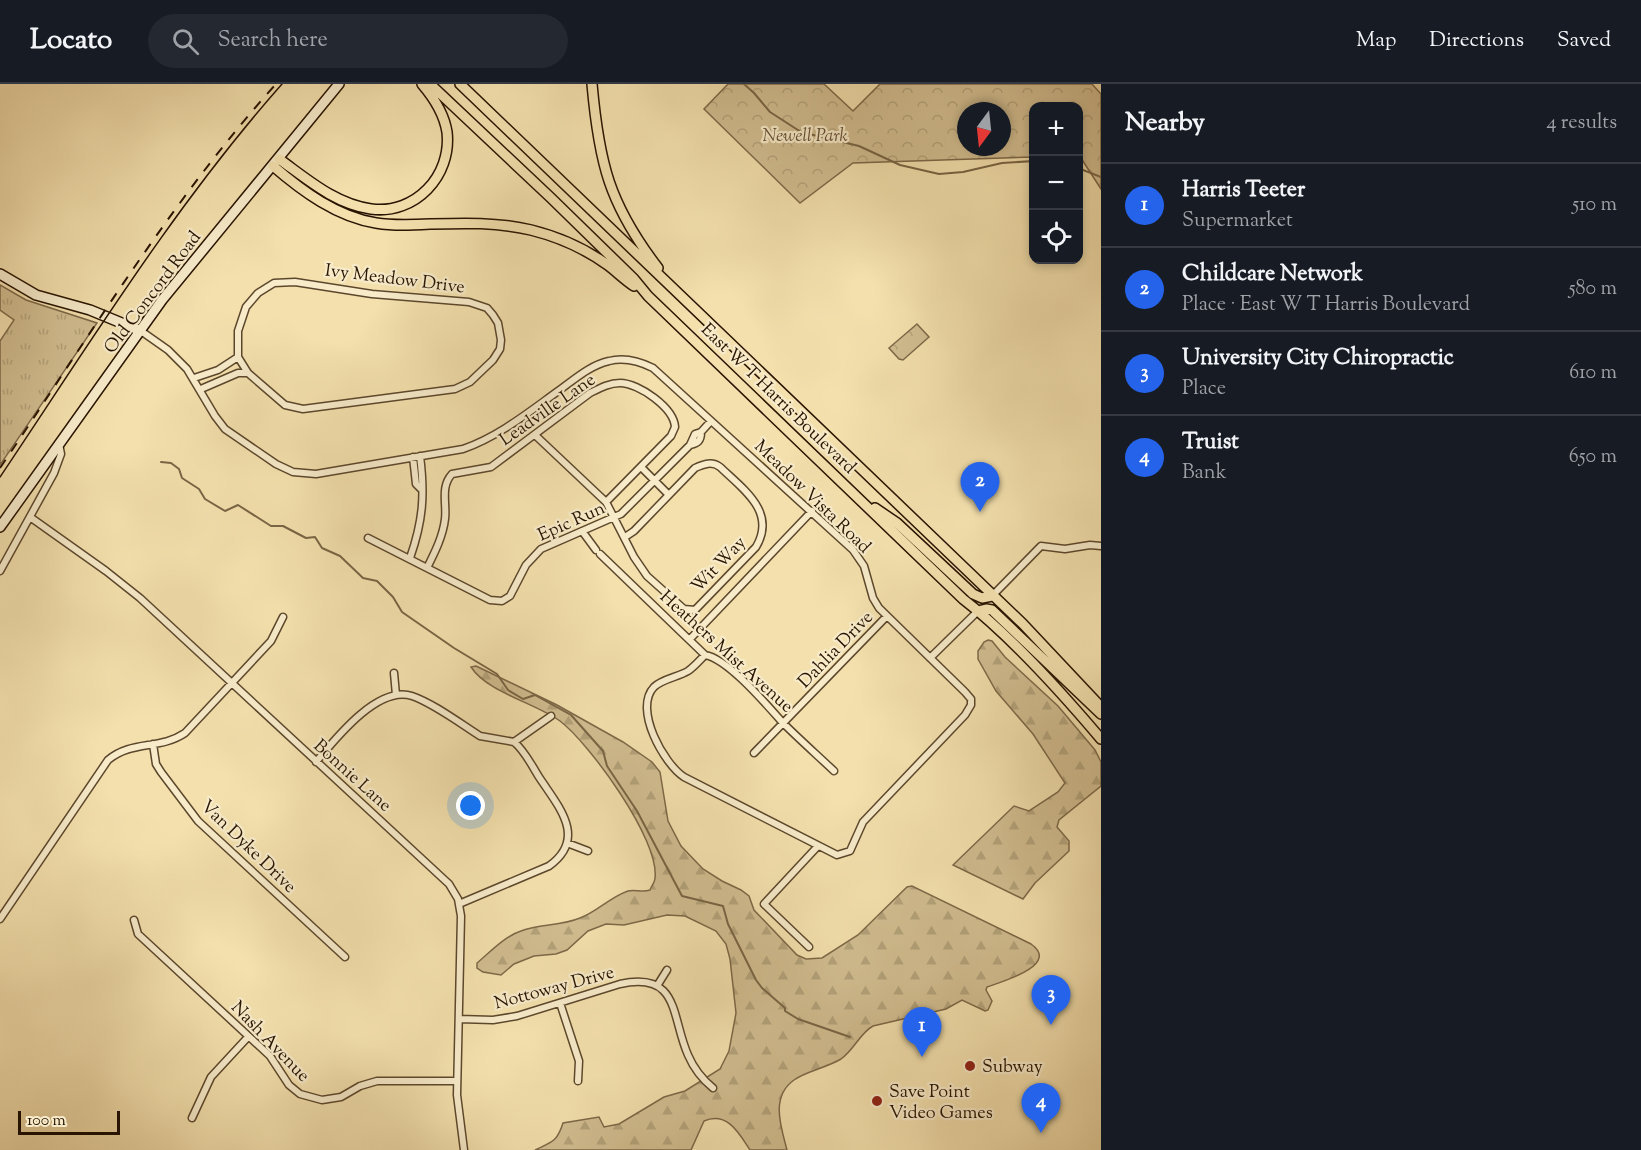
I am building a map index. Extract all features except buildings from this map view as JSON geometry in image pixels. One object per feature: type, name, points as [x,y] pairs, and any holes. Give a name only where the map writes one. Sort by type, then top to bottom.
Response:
[{"type":"main road","points":[[276,163],[351,204],[383,210],[408,203],[432,185],[442,168],[446,150],[447,132],[442,113],[422,84]]},
{"type":"main road","name":"East W T Harris Boulevard","points":[[430,84],[978,611],[1041,673],[1101,740]]},
{"type":"main road","name":"East W T Harris Boulevard","points":[[460,84],[1045,646],[1101,706]]},
{"type":"main road","points":[[592,84],[599,147],[615,199],[641,247],[676,291]]},
{"type":"main road","points":[[276,163],[297,185],[344,214],[363,220],[398,225],[493,224],[556,237],[597,258],[648,296]]},
{"type":"main road","points":[[854,494],[897,523],[973,594],[982,598],[992,596]]},
{"type":"main road","points":[[978,611],[988,609],[994,612],[1101,714]]},
{"type":"street","name":"Old Concord Road","points":[[0,527],[175,284],[339,84]]},
{"type":"street","points":[[0,274],[36,295],[90,310],[141,331]]},
{"type":"street","name":"Ivy Meadow Drive","points":[[285,282],[323,285],[372,294],[470,302],[487,308],[493,315],[500,332],[500,349],[493,360],[470,382],[455,389],[303,409],[285,405],[248,373],[238,357],[238,331],[246,307],[266,287],[285,282]]},
{"type":"street","name":"Meadow Vista Road","points":[[141,331],[181,362],[194,378],[214,416],[225,429],[276,464],[293,472],[316,474],[463,449],[486,441],[592,367],[610,360],[639,361],[653,368],[812,511],[860,558],[870,580],[875,603],[886,617],[971,699],[971,705],[863,822],[850,851],[837,855],[684,777],[672,767],[648,720],[649,697],[654,687],[689,670],[705,655]]},
{"type":"street","points":[[194,378],[218,370],[238,357]]},
{"type":"street","points":[[201,390],[238,373],[248,373]]},
{"type":"street","name":"Leadville Lane","points":[[427,568],[446,519],[445,486],[450,476],[457,472],[491,467],[590,393],[606,385],[631,384],[641,388],[670,412],[675,423],[671,436],[606,502]]},
{"type":"street","name":"Epic Run","points":[[368,538],[490,600],[502,601],[510,596],[526,565],[541,549],[615,518],[634,503],[690,445],[698,443],[701,432],[711,421]]},
{"type":"street","name":"Wit Way","points":[[535,435],[606,502],[634,557],[647,576],[673,600],[688,610],[695,609],[702,604],[756,547],[761,539],[763,526],[758,504],[717,464],[705,464],[695,468],[634,531],[625,537]]},
{"type":"street","points":[[0,571],[60,460],[62,454],[59,444]]},
{"type":"street","points":[[410,558],[420,530],[423,513],[421,489],[416,484],[419,478],[416,457]]},
{"type":"street","points":[[641,467],[669,495]]},
{"type":"street","points":[[690,639],[812,511]]},
{"type":"street","name":"Bonnie Lane","points":[[30,517],[126,586],[446,880],[459,904],[461,930],[458,1081],[464,1150]]},
{"type":"street","name":"Heathers Mist Avenue","points":[[582,531],[598,552],[705,655],[716,659],[754,692],[834,771]]},
{"type":"street","points":[[992,596],[1041,546],[1065,549],[1090,545],[1101,546]]},
{"type":"street","points":[[930,658],[978,611]]},
{"type":"street","points":[[0,919],[108,760],[124,749],[173,741],[185,734],[271,641],[284,616]]},
{"type":"street","name":"Dahlia Drive","points":[[754,753],[886,617]]},
{"type":"street","points":[[394,673],[396,695]]},
{"type":"street","points":[[316,762],[348,727],[376,702],[396,695],[408,695],[420,700],[480,736],[514,742],[551,716]]},
{"type":"street","points":[[459,904],[549,866],[562,854],[567,843],[568,828],[564,816],[514,742]]},
{"type":"street","name":"Van Dyke Drive","points":[[153,744],[156,764],[198,821],[345,957]]},
{"type":"street","points":[[567,843],[588,851]]},
{"type":"street","points":[[809,947],[764,903],[818,846]]},
{"type":"street","name":"Nash Avenue","points":[[134,920],[138,934],[270,1056],[289,1085],[300,1094],[313,1099],[332,1100],[360,1086],[377,1081],[458,1081]]},
{"type":"street","points":[[667,970],[657,986],[669,996],[674,1005],[693,1066],[713,1088]]},
{"type":"street","name":"Nottoway Drive","points":[[459,1019],[501,1019],[632,982],[657,986]]},
{"type":"street","points":[[560,1003],[579,1061],[578,1081]]},
{"type":"street","points":[[192,1118],[211,1077],[248,1037]]},
{"type":"green space","name":"Newell Park","points":[[728,84],[824,84],[853,111],[880,84],[1092,84],[1101,94],[1101,189],[1083,161],[1083,102],[1029,102],[1029,157],[853,163],[800,203],[704,109]]},
{"type":"green space","points":[[0,285],[26,300],[97,323],[0,465],[0,341],[14,320],[0,310]]},
{"type":"green space","points":[[917,324],[929,337],[903,360],[899,359],[889,348]]},
{"type":"green space","points":[[988,640],[992,641],[1005,657],[1058,706],[1095,750],[1101,762],[1101,786],[1059,820],[1057,827],[1069,841],[1069,851],[1035,883],[1023,899],[953,865],[1014,806],[1029,811],[1058,792],[1065,783],[1033,734],[996,691],[978,659],[978,651]]},
{"type":"green space","points":[[476,666],[557,705],[623,742],[652,762],[660,772],[668,821],[681,846],[703,869],[749,896],[754,910],[797,955],[806,959],[822,958],[858,935],[907,887],[912,886],[1031,944],[1038,952],[1039,959],[1026,972],[987,987],[986,990],[992,1001],[988,1010],[985,1011],[962,1000],[946,1009],[873,1026],[841,1059],[794,1080],[782,1095],[779,1113],[787,1150],[750,1150],[732,1125],[726,1121],[712,1119],[704,1121],[691,1150],[535,1150],[553,1141],[563,1123],[599,1117],[604,1127],[619,1124],[664,1097],[685,1091],[720,1069],[729,1051],[736,1013],[730,959],[726,944],[716,931],[685,916],[667,915],[624,925],[606,924],[588,931],[567,950],[556,954],[534,956],[514,964],[501,975],[483,972],[477,968],[477,963],[515,933],[580,918],[628,891],[650,890],[655,878],[654,861],[635,817],[588,749],[560,721],[478,676],[471,667]]},
{"type":"waterway","points":[[744,84],[770,112],[801,132],[859,146],[900,165],[939,174],[963,172],[1002,163],[1029,161]]},
{"type":"waterway","points":[[1083,170],[1101,177]]},
{"type":"waterway","points":[[161,462],[171,463],[179,469],[182,478],[199,489],[205,499],[225,511],[238,505],[271,526],[283,526],[306,538],[315,537],[322,548],[340,556],[363,578],[377,581],[393,597],[402,612],[497,674],[508,690],[523,699],[535,695],[571,715],[603,751],[607,766],[637,811],[682,896],[723,906],[728,924],[756,980],[785,1008],[785,1011],[798,1019],[850,1037]]},
{"type":"tram line","points":[[0,477],[169,226],[243,130],[282,84]]},
{"type":"railway","points":[[0,468],[166,222],[238,128],[276,84]]},
{"type":"place","name":"Childcare Network","points":[[980,512]]},
{"type":"place","name":"University City Chiropractic","points":[[1051,1025]]},
{"type":"place","name":"Harris Teeter","points":[[922,1057]]},
{"type":"place","name":"Subway","points":[[970,1066]]},
{"type":"place","name":"Save Point Video Games","points":[[877,1101]]},
{"type":"place","name":"Truist","points":[[1041,1133]]}]
